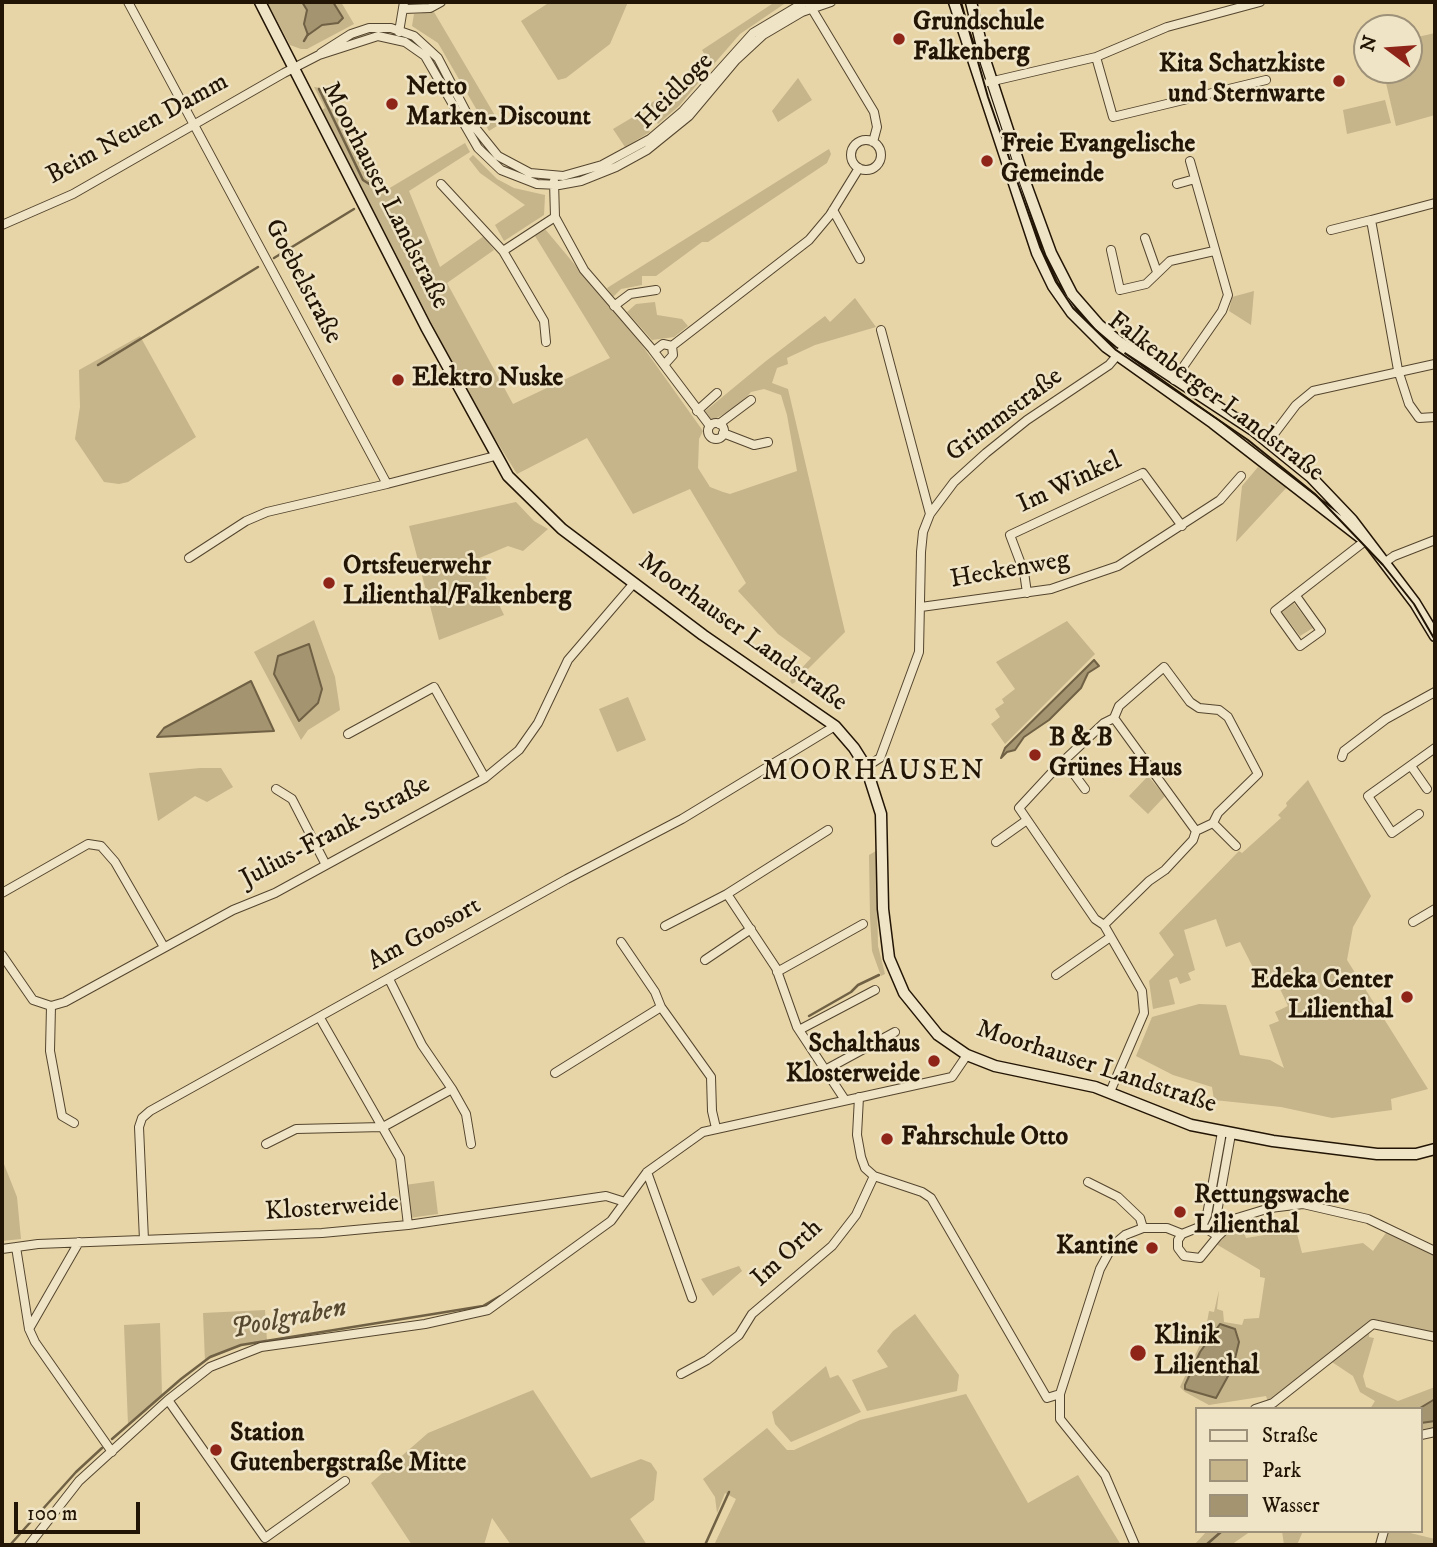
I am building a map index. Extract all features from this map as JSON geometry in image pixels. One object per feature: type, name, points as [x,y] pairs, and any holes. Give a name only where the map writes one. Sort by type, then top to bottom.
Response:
[{"type":"street","name":"Goebelstraße","points":[[128,2],[387,484]]},
{"type":"street","name":"Moorhauser Landstraße","points":[[260,2],[495,456],[508,475],[540,509],[634,583],[835,726],[866,767],[881,814],[883,909],[889,958],[912,1006],[938,1035],[967,1055],[1017,1072],[1110,1092],[1182,1122],[1226,1133],[1377,1154],[1416,1154],[1435,1150]]},
{"type":"street","points":[[293,68],[319,55],[366,38],[399,34],[404,5],[430,8],[441,2]]},
{"type":"street","name":"Heidloge","points":[[399,34],[429,62],[472,139],[491,162],[512,177],[531,183],[554,181],[602,165],[650,139],[683,111],[753,33],[808,4],[831,2]]},
{"type":"street","name":"Falkenberger Landstraße","points":[[954,2],[979,85],[1043,267],[1072,313],[1117,356],[1213,423],[1365,541]]},
{"type":"street","name":"Falkenberger Landstraße","points":[[971,2],[992,82],[1060,272],[1092,317],[1124,345],[1268,442],[1334,500],[1415,603],[1435,636]]},
{"type":"street","points":[[979,85],[1096,57],[1167,27],[1260,2]]},
{"type":"street","points":[[808,4],[874,112],[877,127],[873,142]]},
{"type":"street","points":[[1096,57],[1112,117],[1266,80]]},
{"type":"street","name":"Beim Neuen Damm","points":[[2,225],[73,194],[293,68]]},
{"type":"street","points":[[864,140],[873,142],[880,151],[879,162],[870,169],[859,168],[853,161],[853,148],[864,140]]},
{"type":"street","points":[[1174,380],[1226,304],[1227,295],[1190,161]]},
{"type":"street","points":[[654,351],[663,344],[672,346],[793,255],[833,210],[859,168]]},
{"type":"street","points":[[1177,184],[1195,179]]},
{"type":"street","points":[[554,181],[555,217],[584,270],[654,351],[697,411],[723,433],[754,445],[768,442]]},
{"type":"street","points":[[441,184],[503,251],[544,321],[546,342]]},
{"type":"street","points":[[1331,230],[1435,203]]},
{"type":"street","points":[[833,210],[860,258]]},
{"type":"street","points":[[503,251],[555,217]]},
{"type":"street","points":[[1371,220],[1398,370],[1411,412],[1419,418],[1435,417]]},
{"type":"street","points":[[1145,238],[1157,272]]},
{"type":"street","points":[[1111,250],[1120,290],[1146,284],[1170,261],[1214,251]]},
{"type":"street","points":[[614,306],[630,294],[656,290]]},
{"type":"street","points":[[881,330],[930,514]]},
{"type":"street","name":"Grimmstraße","points":[[866,767],[880,758],[919,652],[923,532],[930,514],[954,482],[986,453],[1027,420],[1109,365],[1124,345]]},
{"type":"street","points":[[664,365],[673,355],[672,346]]},
{"type":"street","points":[[1268,442],[1296,405],[1313,391],[1398,370],[1435,364]]},
{"type":"street","points":[[697,411],[717,393]]},
{"type":"street","points":[[723,433],[719,438],[712,438],[708,432],[751,400]]},
{"type":"street","points":[[189,558],[246,521],[267,512],[495,456]]},
{"type":"street","name":"Im Winkel","points":[[1027,593],[1024,572],[1010,535],[1143,473],[1182,526]]},
{"type":"street","name":"Heckenweg","points":[[921,607],[1051,589],[1118,566],[1220,500],[1241,476]]},
{"type":"street","points":[[1384,563],[1394,556],[1435,540]]},
{"type":"street","points":[[1296,596],[1321,631],[1300,646],[1275,611],[1365,541]]},
{"type":"street","name":"Julius-Frank-Straße","points":[[51,1006],[78,995],[164,947],[327,865],[485,778],[519,750],[538,723],[568,660],[634,583]]},
{"type":"street","points":[[1104,925],[1149,881],[1165,870],[1192,840],[1196,831],[1213,824],[1217,813],[1258,774],[1228,717],[1219,710],[1199,708],[1190,702],[1164,667],[1119,706],[1114,718],[1104,723],[1019,808],[1095,919],[1104,925],[1109,938],[1135,975],[1145,1005],[1135,1038],[1110,1092]]},
{"type":"street","points":[[348,734],[434,687],[485,778]]},
{"type":"street","points":[[1342,757],[1344,751],[1386,719],[1435,692]]},
{"type":"street","points":[[1114,718],[1196,831]]},
{"type":"street","name":"Am Goosort","points":[[144,1240],[139,1138],[142,1118],[681,819],[835,726]]},
{"type":"street","points":[[1419,814],[1392,833],[1368,796],[1435,748]]},
{"type":"street","points":[[1065,762],[1085,789]]},
{"type":"street","points":[[1410,766],[1427,789]]},
{"type":"street","points":[[276,789],[292,799],[327,865]]},
{"type":"street","points":[[996,842],[1027,820]]},
{"type":"street","points":[[1213,824],[1236,846]]},
{"type":"street","points":[[665,926],[727,894],[828,831]]},
{"type":"street","points":[[2,893],[88,844],[101,846],[116,862],[164,947]]},
{"type":"street","points":[[727,894],[777,972],[799,1030],[845,1100]]},
{"type":"street","points":[[1413,922],[1435,909]]},
{"type":"street","points":[[777,972],[863,924]]},
{"type":"street","points":[[705,960],[751,929]]},
{"type":"street","points":[[1056,975],[1109,938]]},
{"type":"street","points":[[621,942],[711,1077],[712,1111],[716,1128]]},
{"type":"street","points":[[2,956],[25,992],[33,1000],[51,1006],[50,1051],[62,1116],[74,1123]]},
{"type":"street","points":[[389,979],[422,1045],[466,1114],[471,1144]]},
{"type":"street","points":[[799,1030],[875,990]]},
{"type":"street","points":[[555,1073],[662,1007]]},
{"type":"street","points":[[320,1018],[400,1158],[408,1225]]},
{"type":"street","points":[[825,1070],[895,1032]]},
{"type":"street","points":[[29,1545],[79,1481],[168,1400],[210,1367],[261,1348],[425,1324],[488,1310],[611,1221],[648,1172],[703,1132],[952,1077],[967,1055]]},
{"type":"street","points":[[266,1144],[296,1129],[383,1127],[452,1089]]},
{"type":"street","points":[[859,1097],[857,1135],[865,1168],[874,1176],[922,1192],[931,1198],[1047,1398],[1060,1394]]},
{"type":"street","points":[[1135,1545],[1105,1475],[1060,1419],[1060,1394],[1105,1257],[1125,1235],[1143,1228],[1167,1228],[1182,1234],[1206,1228],[1216,1218],[1226,1133]]},
{"type":"street","points":[[648,1172],[692,1298]]},
{"type":"street","name":"Im Orth","points":[[681,1374],[706,1360],[739,1335],[752,1314],[832,1246],[856,1215],[874,1176]]},
{"type":"street","points":[[1088,1182],[1118,1196],[1140,1218],[1143,1228]]},
{"type":"street","name":"Klosterweide","points":[[2,1248],[79,1242],[322,1233],[408,1225],[606,1196],[625,1202]]},
{"type":"street","points":[[1182,1234],[1178,1248],[1184,1256],[1200,1258],[1237,1218],[1270,1208],[1303,1204],[1368,1219],[1435,1251]]},
{"type":"street","points":[[1206,1228],[1218,1236]]},
{"type":"street","points":[[29,1329],[79,1242]]},
{"type":"street","points":[[16,1247],[29,1329],[41,1351],[112,1452]]},
{"type":"street","points":[[1261,1407],[1273,1403],[1373,1324],[1435,1337]]},
{"type":"street","points":[[168,1400],[265,1538],[345,1481]]},
{"type":"green space","points":[[267,2],[302,2],[307,10],[304,24],[322,25],[338,23],[343,18],[333,2],[341,2],[354,24],[307,49],[301,49],[290,45]]},
{"type":"green space","points":[[550,2],[628,2],[610,44],[566,78],[558,80],[521,21]]},
{"type":"green space","points":[[775,2],[787,2],[740,34],[713,65],[709,62],[702,50]]},
{"type":"green space","points":[[434,12],[500,124],[489,131],[438,43],[412,26],[414,14]]},
{"type":"green space","points":[[1435,33],[1435,115],[1396,126],[1386,84],[1423,84],[1423,36]]},
{"type":"green space","points":[[703,67],[709,70],[679,106],[658,124],[647,106]]},
{"type":"green space","points":[[798,78],[812,100],[778,122],[772,111]]},
{"type":"green space","points":[[314,87],[322,88],[378,195],[465,143],[470,152],[409,191],[440,267],[484,236],[494,250],[447,283],[513,404],[610,358],[535,236],[545,229],[641,344],[703,431],[699,439],[698,468],[710,487],[730,494],[797,471],[781,395],[764,389],[751,392],[738,406],[715,419],[708,419],[703,413],[825,316],[830,322],[855,298],[876,327],[815,345],[787,358],[788,364],[777,368],[772,383],[788,389],[845,632],[794,683],[790,681],[811,658],[778,634],[738,591],[746,583],[690,489],[633,514],[587,438],[517,474],[476,408],[322,110],[325,108]]},
{"type":"green space","points":[[1385,100],[1391,123],[1347,134],[1343,110]]},
{"type":"green space","points":[[638,114],[650,132],[625,147],[613,129]]},
{"type":"green space","points":[[829,149],[831,154],[827,163],[708,242],[702,242],[656,276],[642,276],[642,285],[621,289],[613,297],[607,288]]},
{"type":"green space","points":[[473,155],[497,179],[514,188],[545,195],[544,215],[504,241],[495,225],[525,205],[480,173],[469,159]]},
{"type":"green space","points":[[1254,291],[1251,325],[1229,311],[1232,297]]},
{"type":"green space","points":[[655,302],[657,315],[682,319],[688,326],[674,337],[652,340],[627,312],[636,304]]},
{"type":"green space","points":[[140,336],[196,437],[128,482],[104,482],[75,439],[80,407],[79,370]]},
{"type":"green space","points":[[1258,467],[1287,487],[1236,542],[1242,486]]},
{"type":"green space","points":[[516,502],[534,521],[548,529],[523,551],[508,546],[477,559],[504,615],[439,640],[409,526]]},
{"type":"green space","points":[[1293,602],[1313,628],[1300,636],[1281,611]]},
{"type":"green space","points":[[314,620],[335,677],[340,710],[308,730],[301,740],[254,652]]},
{"type":"green space","points":[[1067,621],[1095,654],[1005,744],[991,724],[1000,717],[995,709],[1004,703],[1002,699],[1015,689],[996,662]]},
{"type":"green space","points":[[628,697],[646,740],[617,752],[599,709]]},
{"type":"green space","points":[[221,768],[233,787],[207,802],[195,796],[158,821],[149,773]]},
{"type":"green space","points":[[1148,776],[1165,796],[1148,814],[1129,796]]},
{"type":"green space","points":[[1308,780],[1371,896],[1353,927],[1347,960],[1428,1089],[1391,1099],[1392,1110],[1332,1118],[1281,1107],[1214,1100],[1212,1087],[1173,1075],[1136,1056],[1152,1017],[1199,1004],[1226,1005],[1240,1055],[1270,1060],[1284,1068],[1269,1025],[1279,1021],[1275,1012],[1288,1006],[1274,976],[1260,981],[1240,942],[1226,947],[1216,919],[1184,930],[1195,970],[1188,973],[1191,980],[1180,984],[1177,977],[1169,980],[1175,1004],[1153,1009],[1149,981],[1174,955],[1159,933],[1239,851],[1242,853],[1281,818],[1278,815],[1287,806],[1286,803]]},
{"type":"green space","points":[[876,851],[878,946],[885,974],[881,976],[872,951],[870,917],[869,855]]},
{"type":"green space","points":[[2,1159],[17,1197],[21,1239],[2,1241]]},
{"type":"green space","points":[[434,1181],[438,1214],[409,1218],[405,1185]]},
{"type":"green space","points":[[1241,1223],[1246,1238],[1296,1230],[1302,1253],[1363,1243],[1373,1251],[1388,1230],[1435,1255],[1435,1332],[1418,1332],[1378,1320],[1370,1322],[1369,1337],[1374,1338],[1363,1376],[1366,1387],[1398,1401],[1435,1387],[1435,1435],[1423,1438],[1423,1407],[1371,1407],[1375,1401],[1360,1392],[1353,1376],[1326,1358],[1268,1402],[1266,1396],[1209,1405],[1185,1392],[1180,1387],[1205,1334],[1209,1311],[1214,1312],[1219,1290],[1217,1309],[1223,1311],[1224,1322],[1242,1325],[1244,1319],[1259,1318],[1265,1278],[1260,1277],[1260,1270],[1216,1244],[1224,1234]]},
{"type":"green space","points":[[739,1266],[742,1271],[713,1296],[701,1279]]},
{"type":"green space","points":[[265,1310],[267,1341],[241,1345],[205,1361],[203,1313]]},
{"type":"green space","points":[[915,1314],[959,1375],[957,1391],[867,1411],[852,1380],[888,1367],[877,1351],[893,1331]]},
{"type":"green space","points":[[160,1323],[162,1395],[128,1424],[124,1325]]},
{"type":"green space","points":[[826,1366],[830,1378],[838,1375],[861,1412],[791,1442],[775,1424],[772,1412]]},
{"type":"green space","points":[[533,1390],[591,1478],[641,1459],[651,1463],[657,1472],[654,1500],[630,1519],[647,1545],[511,1545],[492,1518],[484,1545],[412,1545],[371,1483],[428,1433]]},
{"type":"green space","points":[[966,1394],[1028,1503],[1078,1475],[1121,1545],[714,1545],[736,1499],[725,1493],[717,1513],[715,1497],[703,1479],[767,1428],[787,1450],[794,1450],[860,1420]]},
{"type":"green space","points":[[1205,1533],[1248,1533],[1231,1545],[1194,1545]]},
{"type":"green space","points":[[1282,1533],[1302,1533],[1297,1545],[1284,1545]]},
{"type":"green space","points":[[1378,1533],[1410,1533],[1435,1539],[1435,1545],[1375,1545]]},
{"type":"water","points":[[302,2],[333,2],[343,18],[338,23],[322,25],[308,35],[304,24],[307,10]]},
{"type":"water","points":[[309,644],[322,689],[318,703],[299,721],[274,674],[278,656]]},
{"type":"water","points":[[1094,660],[1099,666],[1088,673],[1081,688],[1049,720],[1024,737],[1015,750],[1007,752],[1001,758],[1005,748]]},
{"type":"water","points":[[251,681],[274,731],[157,737],[164,728]]},
{"type":"water","points":[[1220,1324],[1235,1329],[1239,1342],[1233,1367],[1216,1398],[1185,1389],[1185,1385],[1200,1352]]},
{"type":"water","points":[[1435,1399],[1435,1421],[1423,1423],[1422,1407]]},
{"type":"waterway","points":[[304,41],[308,34]]},
{"type":"waterway","points":[[319,89],[363,180],[374,187],[379,196]]},
{"type":"waterway","points":[[274,258],[354,209]]},
{"type":"waterway","points":[[98,365],[258,267]]},
{"type":"waterway","points":[[809,1016],[879,975]]},
{"type":"waterway","name":"Poolgraben","points":[[112,1439],[210,1357],[241,1345],[483,1306],[500,1296]]},
{"type":"waterway","name":"Poolgraben","points":[[41,1511],[102,1448]]},
{"type":"waterway","points":[[705,1545],[729,1492]]},
{"type":"waterway","name":"Poolgraben","points":[[10,1545],[35,1517]]},
{"type":"waterway","points":[[1206,1545],[1220,1533]]},
{"type":"tram line","points":[[961,2],[988,97],[1040,247],[1056,282],[1073,308],[1116,350],[1248,440],[1315,494],[1383,565],[1414,604],[1435,640]]},
{"type":"place","name":"Grundschule Falkenberg","points":[[899,39]]},
{"type":"place","name":"Kita Schatzkiste und Sternwarte","points":[[1339,81]]},
{"type":"place","name":"Netto Marken-Discount","points":[[392,104]]},
{"type":"place","name":"Freie Evangelische Gemeinde","points":[[987,161]]},
{"type":"place","name":"Elektro Nuske","points":[[398,380]]},
{"type":"place","name":"Ortsfeuerwehr Lilienthal/Falkenberg","points":[[329,583]]},
{"type":"place","name":"B & B Grünes Haus","points":[[1035,755]]},
{"type":"place","name":"Edeka Center Lilienthal","points":[[1407,997]]},
{"type":"place","name":"Schalthaus Klosterweide","points":[[934,1061]]},
{"type":"place","name":"Fahrschule Otto","points":[[887,1139]]},
{"type":"place","name":"Rettungswache Lilienthal","points":[[1180,1212]]},
{"type":"place","name":"Kantine","points":[[1152,1248]]},
{"type":"place","name":"Klinik Lilienthal","points":[[1138,1353]]},
{"type":"place","name":"Station Gutenbergstraße Mitte","points":[[216,1450]]},
{"type":"district","name":"MOORHAUSEN","points":[[874,773]]}]
